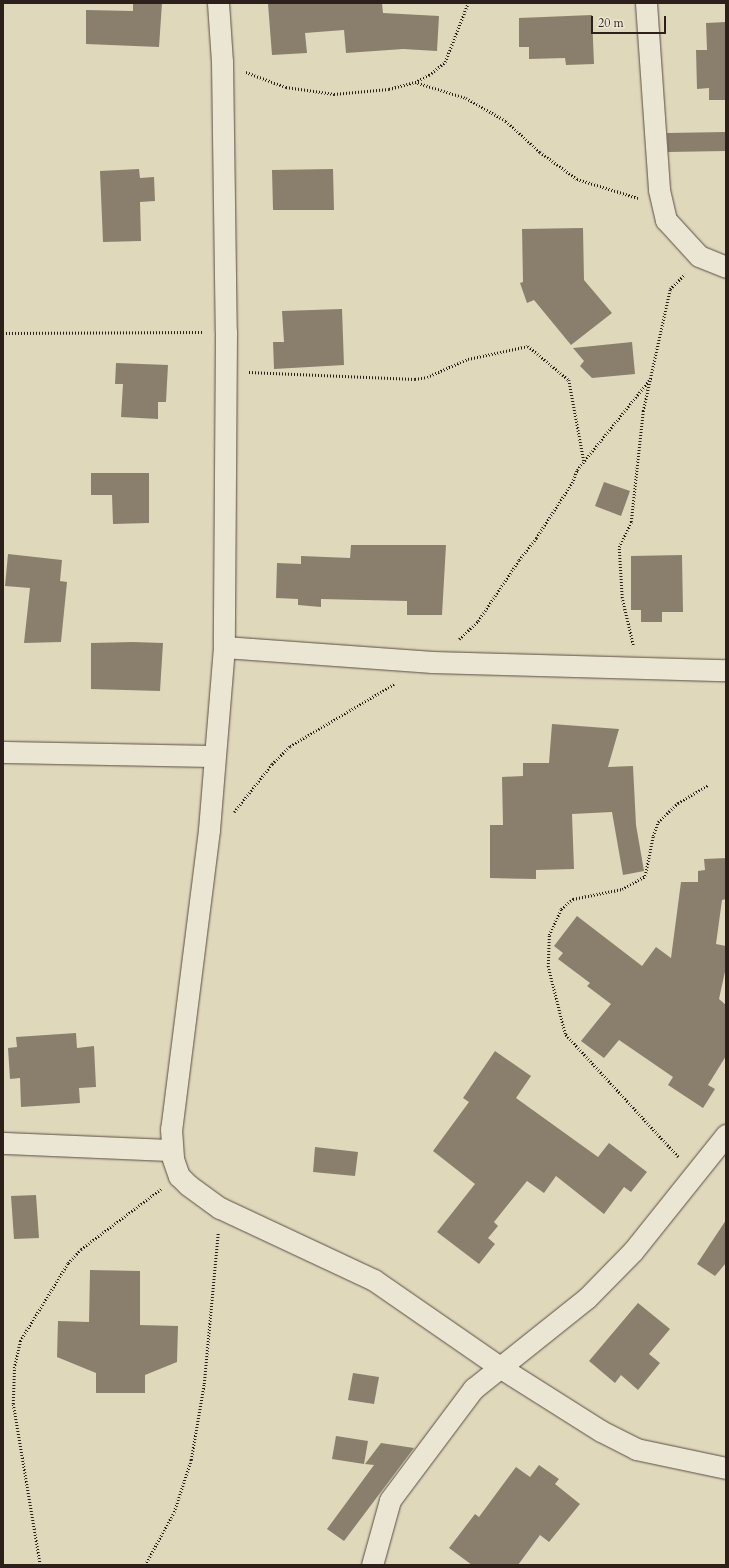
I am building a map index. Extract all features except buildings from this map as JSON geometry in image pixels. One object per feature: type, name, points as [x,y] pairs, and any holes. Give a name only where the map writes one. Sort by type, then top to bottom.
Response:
[{"type":"street","points":[[218,3],[222,61],[226,332],[224,372],[224,647],[209,830],[173,1106],[170,1150],[179,1176],[194,1190],[220,1208],[374,1280],[498,1366],[601,1431],[636,1449],[726,1468]]},
{"type":"street","points":[[646,3],[662,206],[666,220],[699,256],[726,267]]},
{"type":"street","points":[[224,647],[432,662],[639,669],[726,670]]},
{"type":"street","points":[[3,752],[214,756]]},
{"type":"street","points":[[372,1565],[390,1500],[468,1395],[498,1366],[587,1298],[633,1251],[726,1135]]},
{"type":"street","points":[[3,1144],[170,1150]]},
{"type":"path","points":[[222,61],[264,80],[309,92],[334,94],[390,89],[415,82],[429,75],[445,62],[468,3]]},
{"type":"path","points":[[415,82],[466,98],[506,121],[540,152],[577,179],[662,206]]},
{"type":"path","points":[[639,669],[622,598],[619,547],[631,522],[644,411],[670,289],[699,256]]},
{"type":"path","points":[[3,333],[226,332]]},
{"type":"path","points":[[224,372],[415,379],[427,377],[468,359],[528,346],[569,380],[584,462]]},
{"type":"path","points":[[432,662],[478,621],[519,560],[536,538],[584,462],[651,378]]},
{"type":"path","points":[[209,830],[242,805],[272,764],[300,738],[400,680]]},
{"type":"path","points":[[693,1176],[644,1118],[565,1034],[548,967],[548,935],[561,909],[573,899],[622,889],[645,876],[653,836],[658,822],[678,803],[708,785]]},
{"type":"path","points":[[40,1565],[13,1404],[14,1368],[20,1341],[68,1263],[80,1249],[179,1176]]},
{"type":"path","points":[[145,1565],[174,1512],[191,1460],[204,1384],[220,1208]]}]
